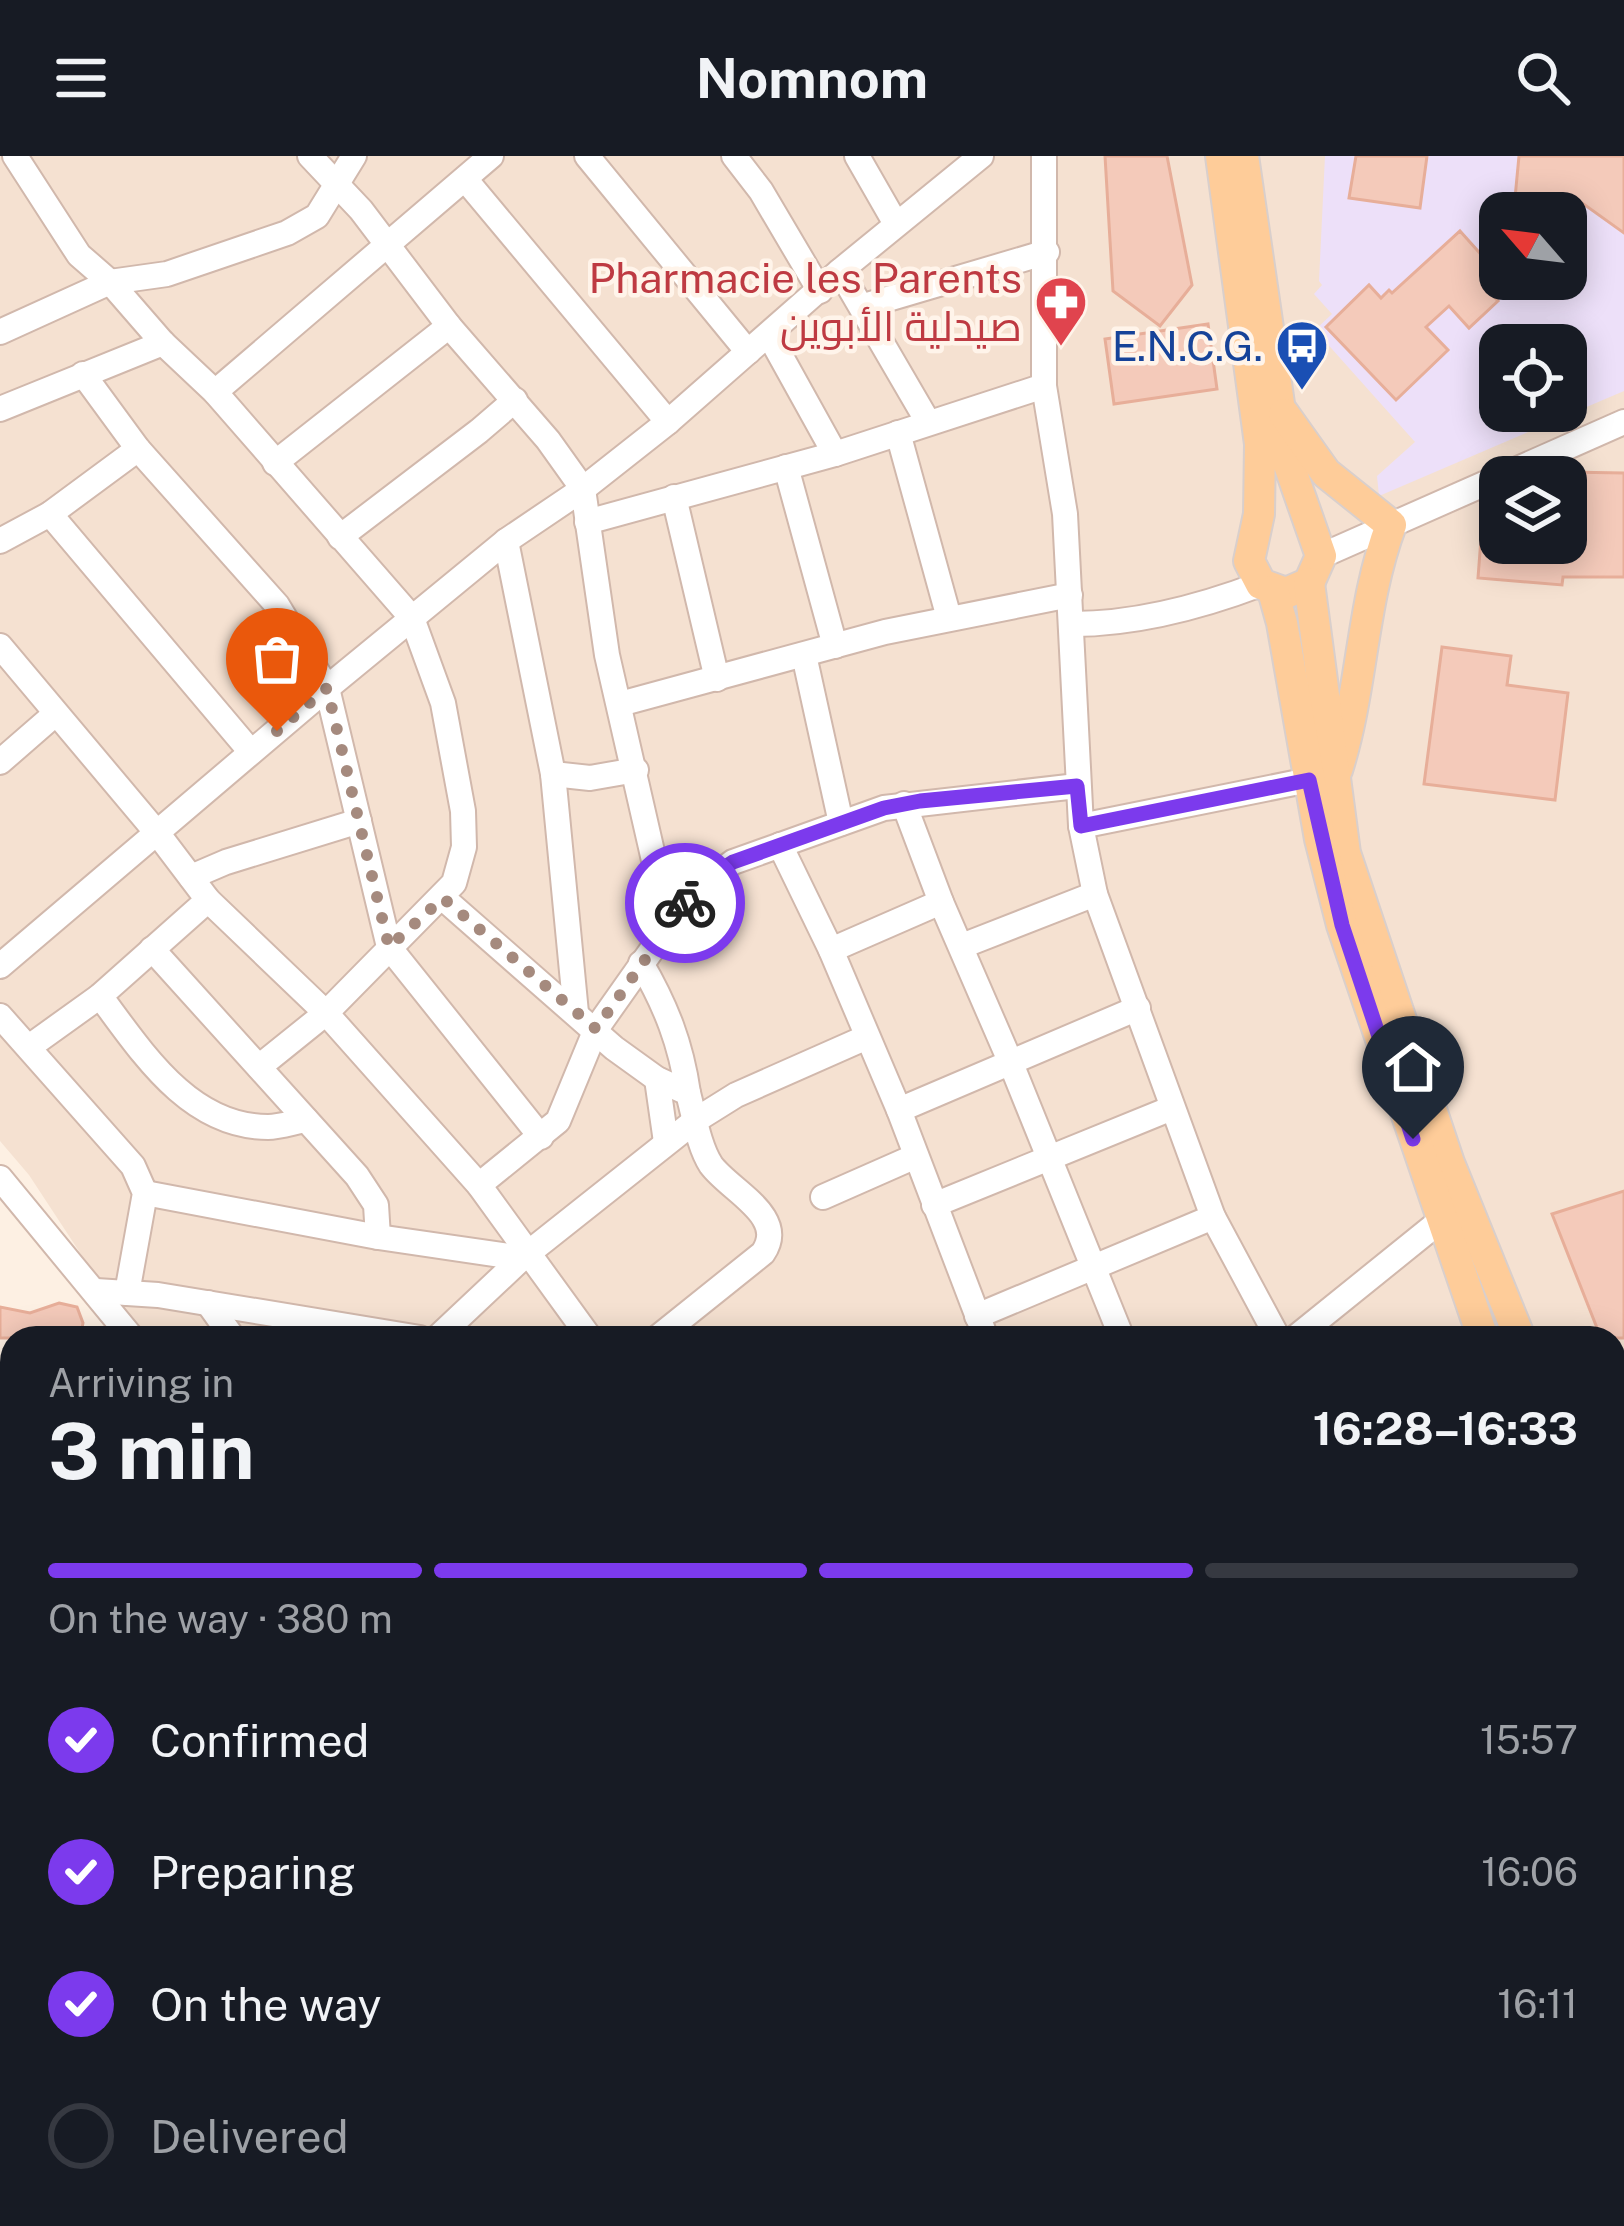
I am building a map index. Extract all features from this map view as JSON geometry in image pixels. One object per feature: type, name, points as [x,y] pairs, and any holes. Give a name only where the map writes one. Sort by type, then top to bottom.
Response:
[{"type":"main road","points":[[1221,156],[1260,443],[1249,562],[1282,623],[1364,916],[1449,1163],[1515,1326]]},
{"type":"main road","points":[[1243,156],[1286,459],[1314,556],[1322,779],[1342,925],[1479,1326]]},
{"type":"main road","points":[[1278,403],[1326,473],[1391,525],[1376,566],[1355,707],[1322,779]]},
{"type":"main road","points":[[1255,536],[1267,524],[1283,520],[1314,556]]},
{"type":"main road","points":[[1267,588],[1286,592],[1314,556]]},
{"type":"street","points":[[15,156],[79,255],[215,392],[412,618],[443,703],[463,812],[460,869],[443,898],[326,1013],[259,1067]]},
{"type":"street","points":[[310,156],[389,246],[583,489],[598,609],[664,904],[676,914]]},
{"type":"street","points":[[0,332],[110,282],[167,274],[287,233],[316,216],[354,156]]},
{"type":"street","points":[[215,392],[491,156]]},
{"type":"street","points":[[587,156],[748,352]]},
{"type":"street","points":[[734,156],[761,191],[820,291]]},
{"type":"street","points":[[857,156],[896,224]]},
{"type":"street","points":[[0,966],[327,688],[506,541],[583,489],[668,422],[840,271],[981,156]]},
{"type":"street","points":[[1044,156],[1045,386],[1065,514],[1081,826],[1095,894],[1213,1217],[1272,1326]]},
{"type":"street","points":[[465,178],[668,422]]},
{"type":"street","points":[[864,306],[1047,252]]},
{"type":"street","points":[[840,271],[928,422]]},
{"type":"street","points":[[275,464],[449,326]]},
{"type":"street","points":[[769,334],[835,454]]},
{"type":"street","points":[[0,409],[163,343]]},
{"type":"street","points":[[83,374],[138,449],[277,605],[327,688],[389,947],[542,1137]]},
{"type":"street","points":[[587,522],[835,454],[1045,386]]},
{"type":"street","points":[[340,536],[515,400]]},
{"type":"street","points":[[1314,556],[1624,422]]},
{"type":"street","points":[[898,433],[949,618]]},
{"type":"street","points":[[0,541],[50,514],[138,449]]},
{"type":"street","points":[[786,467],[836,646]]},
{"type":"street","points":[[674,497],[717,679]]},
{"type":"street","points":[[50,514],[251,752]]},
{"type":"street","points":[[479,1185],[542,1137],[567,1107],[586,1021],[553,774],[506,541]]},
{"type":"street","points":[[1073,624],[1097,624],[1267,588]]},
{"type":"street","points":[[620,704],[949,618],[1070,596]]},
{"type":"street","points":[[0,646],[208,900],[326,1013],[479,1185],[525,1256],[580,1326]]},
{"type":"street","points":[[804,655],[841,823]]},
{"type":"street","points":[[0,762],[54,715]]},
{"type":"street","points":[[553,774],[590,778],[636,770]]},
{"type":"street","points":[[1081,826],[1322,779]]},
{"type":"street","points":[[586,1021],[641,963],[710,877],[733,862],[904,804],[1077,786]]},
{"type":"street","points":[[904,804],[940,902],[1010,1060],[1117,1326]]},
{"type":"street","points":[[191,877],[358,821]]},
{"type":"street","points":[[780,845],[899,1110],[982,1326]]},
{"type":"street","points":[[962,946],[1095,894]]},
{"type":"street","points":[[443,898],[657,1079],[688,1093]]},
{"type":"street","points":[[29,1048],[100,996],[208,900]]},
{"type":"street","points":[[831,950],[940,902]]},
{"type":"street","points":[[152,949],[357,1176],[376,1205],[378,1237]]},
{"type":"street","points":[[641,963],[682,1048],[688,1093],[710,1163],[764,1218],[770,1240],[744,1270],[672,1326]]},
{"type":"street","points":[[100,996],[196,1107],[267,1127],[306,1120]]},
{"type":"street","points":[[899,1110],[1138,1008]]},
{"type":"street","points":[[0,1016],[133,1166],[145,1193],[127,1293]]},
{"type":"street","points":[[450,1326],[525,1256],[696,1120],[736,1096],[867,1037]]},
{"type":"street","points":[[657,1079],[666,1142]]},
{"type":"street","points":[[934,1205],[1172,1108]]},
{"type":"street","points":[[823,1197],[916,1156]]},
{"type":"street","points":[[0,1178],[123,1326]]},
{"type":"street","points":[[145,1193],[378,1237],[525,1256]]},
{"type":"street","points":[[984,1326],[1213,1217]]},
{"type":"street","points":[[1310,1326],[1440,1221]]},
{"type":"street","points":[[95,1291],[208,1303],[347,1326]]},
{"type":"street","points":[[208,1303],[224,1326]]},
{"type":"shaded area","points":[[0,156],[1624,156],[1624,1326],[128,1326],[29,1175],[0,1141]]},
{"type":"shaded area","points":[[1325,156],[1624,156],[1624,391],[1587,407],[1587,324],[1479,324],[1479,432],[1528,432],[1379,496],[1377,476],[1415,442],[1315,330],[1332,314],[1314,294],[1322,285]]},
{"type":"building","points":[[1105,156],[1167,156],[1192,285],[1160,326],[1113,291]]},
{"type":"building","points":[[1356,156],[1427,156],[1420,208],[1349,198]]},
{"type":"building","points":[[1519,156],[1624,156],[1624,233],[1587,206],[1587,192],[1516,192]]},
{"type":"building","points":[[1460,231],[1479,252],[1479,300],[1498,301],[1469,328],[1449,306],[1426,327],[1448,350],[1396,400],[1326,327],[1369,285],[1381,298],[1389,290],[1392,293]]},
{"type":"building","points":[[1208,324],[1217,389],[1114,404],[1105,339]]},
{"type":"building","points":[[1587,472],[1624,473],[1624,577],[1563,577],[1562,585],[1478,578],[1479,564],[1587,564]]},
{"type":"building","points":[[1442,647],[1511,656],[1507,685],[1568,693],[1555,800],[1424,784]]},
{"type":"building","points":[[1624,1191],[1624,1326],[1596,1326],[1552,1214]]},
{"type":"building","points":[[59,1303],[77,1307],[82,1326],[0,1326],[0,1307],[30,1313]]},
{"type":"way so far","points":[[277,731],[327,688],[389,947],[443,898],[596,1029],[685,903]]},
{"type":"place","name":"Pharmacie les Parents صيدلية الأبوين","points":[[1061,348]]},
{"type":"place","name":"E.N.C.G.","points":[[1302,392]]},
{"type":"route","points":[[685,903],[733,862],[904,804],[1077,786],[1081,826],[1309,780],[1342,925],[1413,1139]]}]
